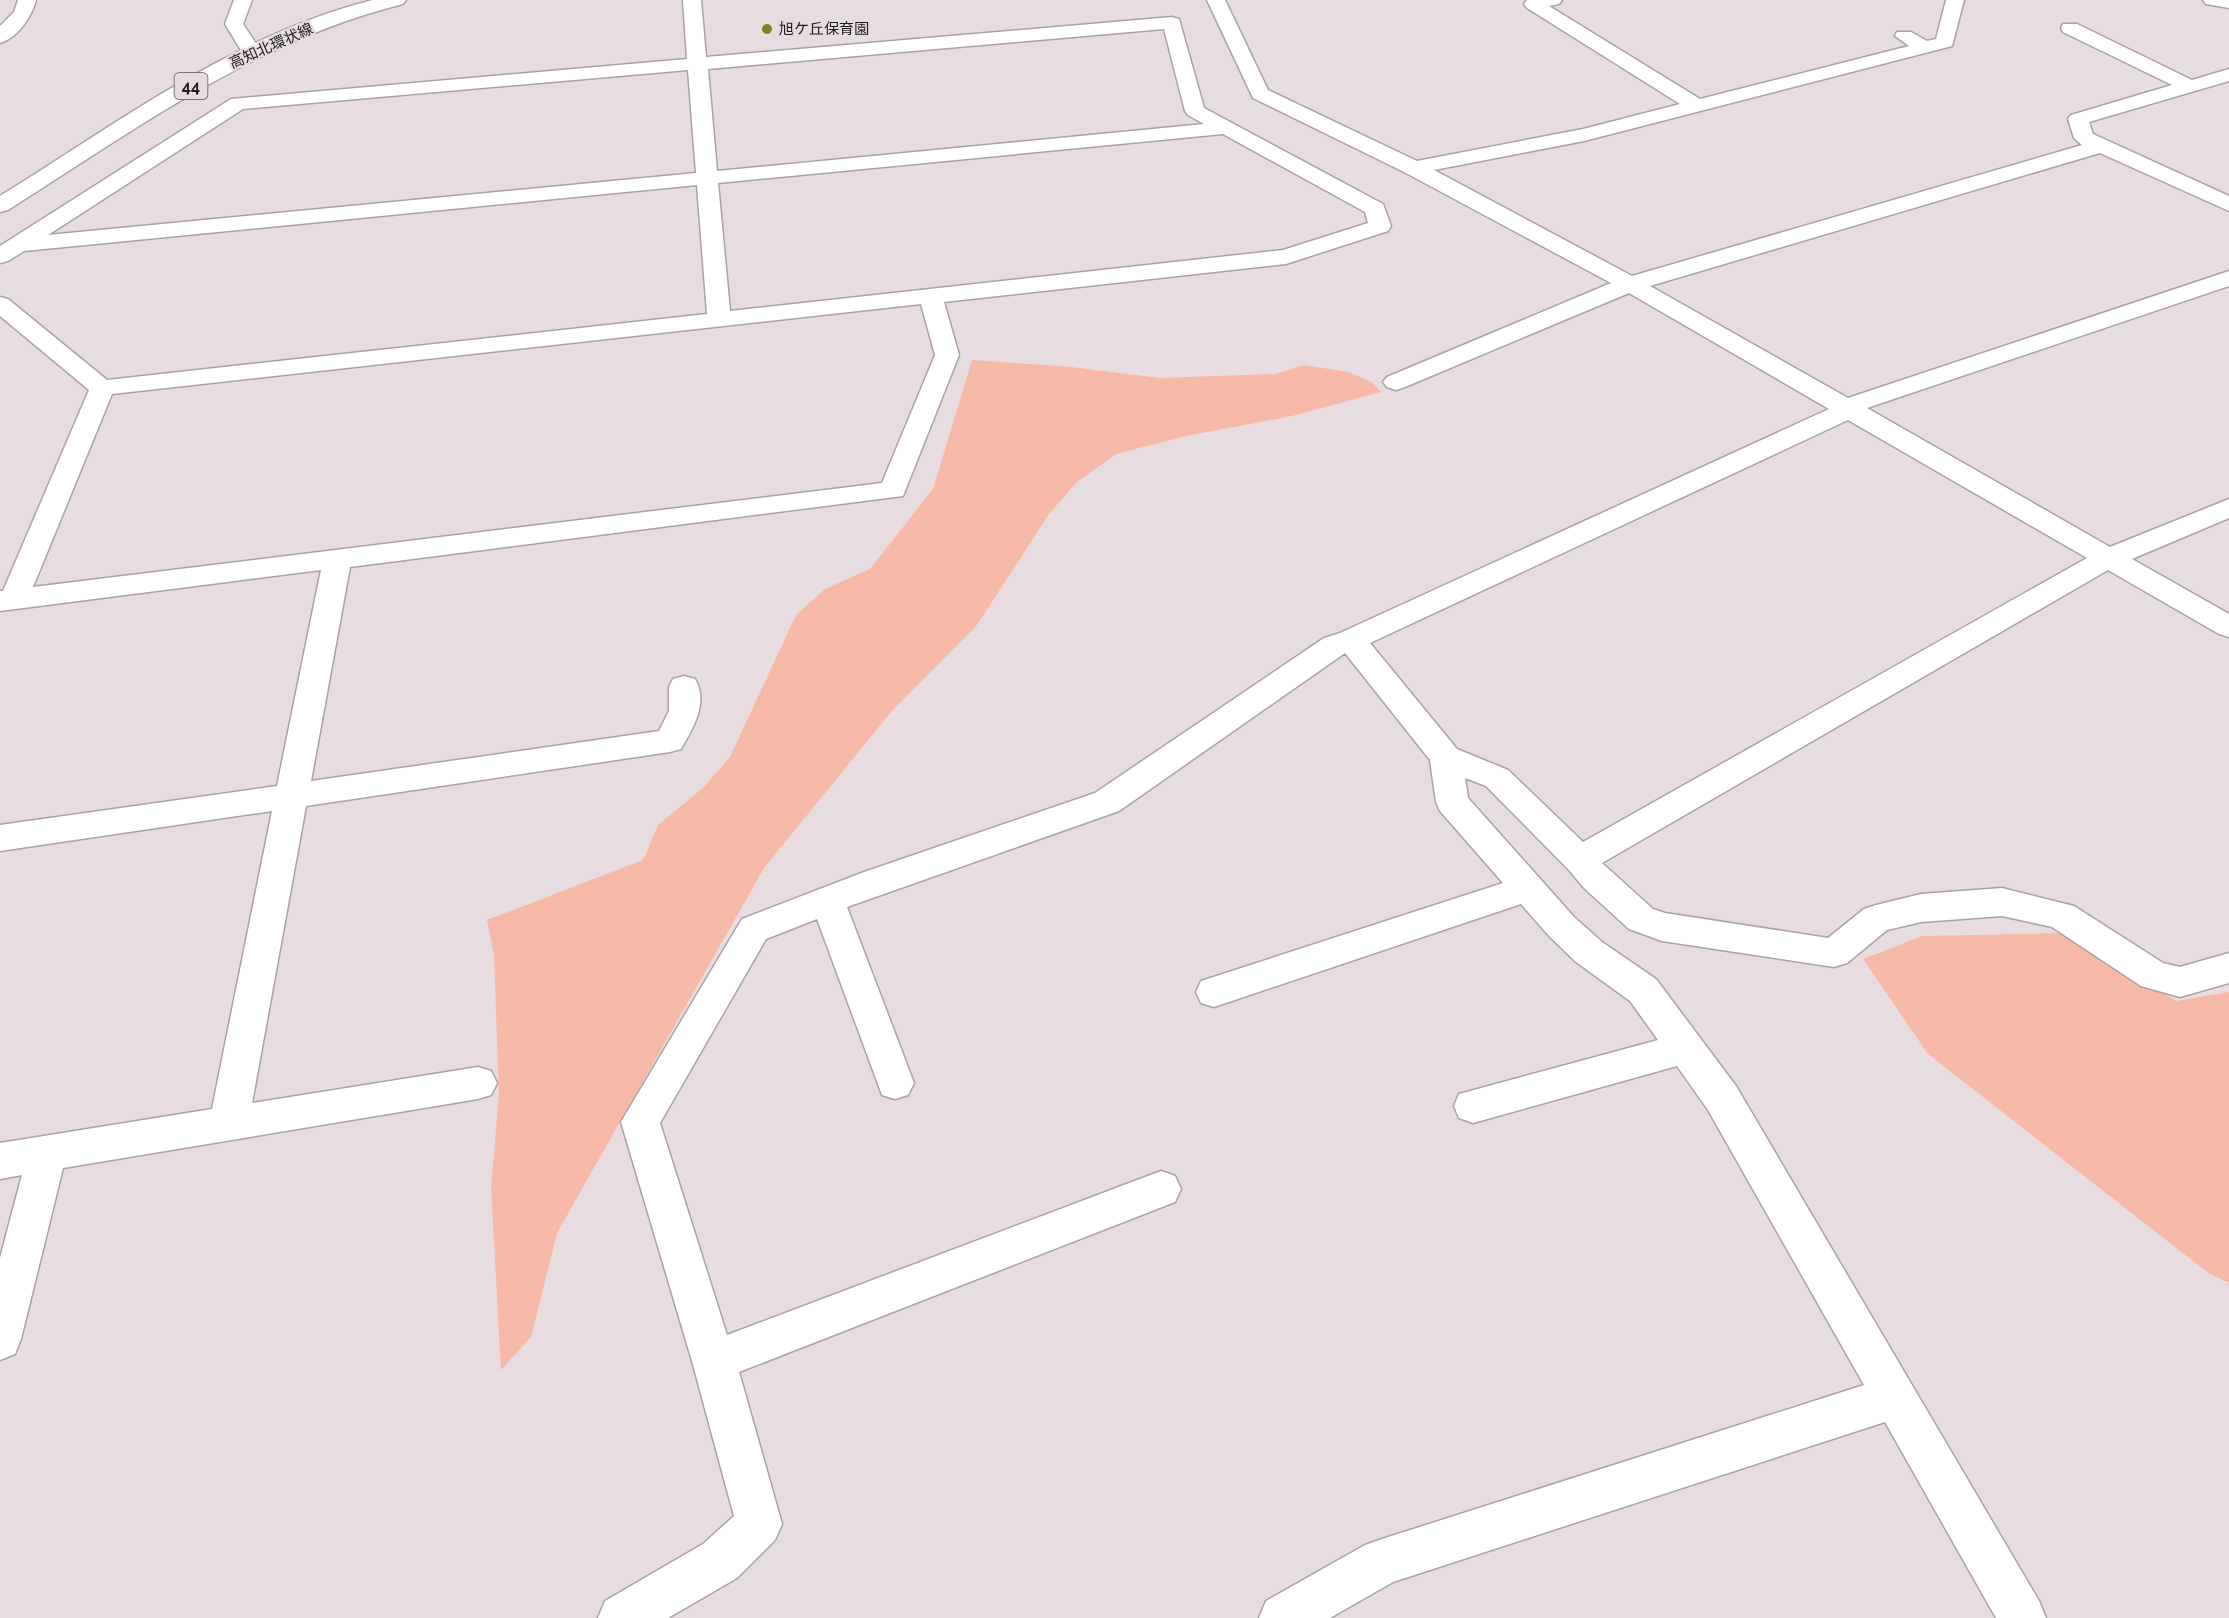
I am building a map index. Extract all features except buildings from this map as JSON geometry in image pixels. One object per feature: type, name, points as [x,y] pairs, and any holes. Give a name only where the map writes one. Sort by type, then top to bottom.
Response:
[{"type":"street","points":[[0,37],[23,14],[27,0]]},
{"type":"street","points":[[243,0],[234,24],[252,53]]},
{"type":"street","name":"高知北環状線","points":[[0,205],[213,72],[345,13],[397,0]]},
{"type":"street","points":[[692,0],[718,319]]},
{"type":"street","points":[[1216,0],[1260,94],[1414,168],[1630,284],[2229,627]]},
{"type":"street","points":[[1553,0],[1533,4],[1697,106]]},
{"type":"street","points":[[1414,168],[1584,135],[1945,42],[1955,0]]},
{"type":"street","points":[[2212,0],[2229,3]]},
{"type":"street","points":[[0,304],[102,388],[1286,257],[1380,226],[1375,209],[1195,111],[1172,23],[238,103],[9,250]]},
{"type":"street","points":[[2070,28],[2191,87]]},
{"type":"street","points":[[1904,36],[1925,48]]},
{"type":"street","points":[[2229,75],[2078,119],[2084,138],[2229,204]]},
{"type":"street","points":[[9,250],[707,178],[1226,128]]},
{"type":"street","points":[[1396,382],[1630,284],[2101,146]]},
{"type":"street","points":[[622,1618],[720,1561],[759,1524],[714,1361],[640,1122],[754,929],[876,881],[1107,802],[1335,645],[1351,640],[1832,418],[1861,400],[2229,278]]},
{"type":"street","points":[[7,600],[893,490],[947,355],[930,296]]},
{"type":"street","points":[[7,600],[102,388]]},
{"type":"street","points":[[1580,860],[2110,558],[2229,508]]},
{"type":"street","points":[[229,1123],[337,559]]},
{"type":"street","points":[[1351,640],[1446,757],[1497,778],[1580,860],[1596,879],[1641,919],[1662,927],[1834,953],[1876,919],[1921,908],[2002,902],[2062,916],[2154,976],[2180,982],[2229,968]]},
{"type":"street","points":[[0,838],[670,741],[685,711],[684,687]]},
{"type":"street","points":[[1446,757],[1452,802],[1562,927],[1589,952],[1643,990],[1722,1098],[2022,1618]]},
{"type":"street","points":[[1214,992],[1527,889]]},
{"type":"street","points":[[827,900],[896,1083]]},
{"type":"street","points":[[1473,1106],[1685,1048]]},
{"type":"street","points":[[0,1161],[478,1083]]},
{"type":"street","points":[[0,1339],[47,1154]]},
{"type":"street","points":[[714,1361],[1161,1189]]},
{"type":"street","points":[[1283,1618],[1382,1562],[1895,1397]]},
{"type":"shaded area","points":[[972,360],[1071,367],[1160,378],[1275,374],[1304,365],[1348,372],[1372,382],[1381,392],[1292,416],[1186,436],[1116,454],[1077,482],[1049,514],[977,625],[891,712],[764,868],[557,1233],[531,1337],[501,1370],[491,1188],[499,1095],[494,955],[487,920],[643,860],[658,825],[704,787],[730,757],[796,615],[825,589],[870,569],[933,489]]},
{"type":"shaded area","points":[[2068,933],[2176,1001],[2229,992],[2229,1283],[2207,1272],[1928,1054],[1863,959],[1922,936]]},
{"type":"place","name":"旭ケ丘保育園","points":[[767,29]]}]
